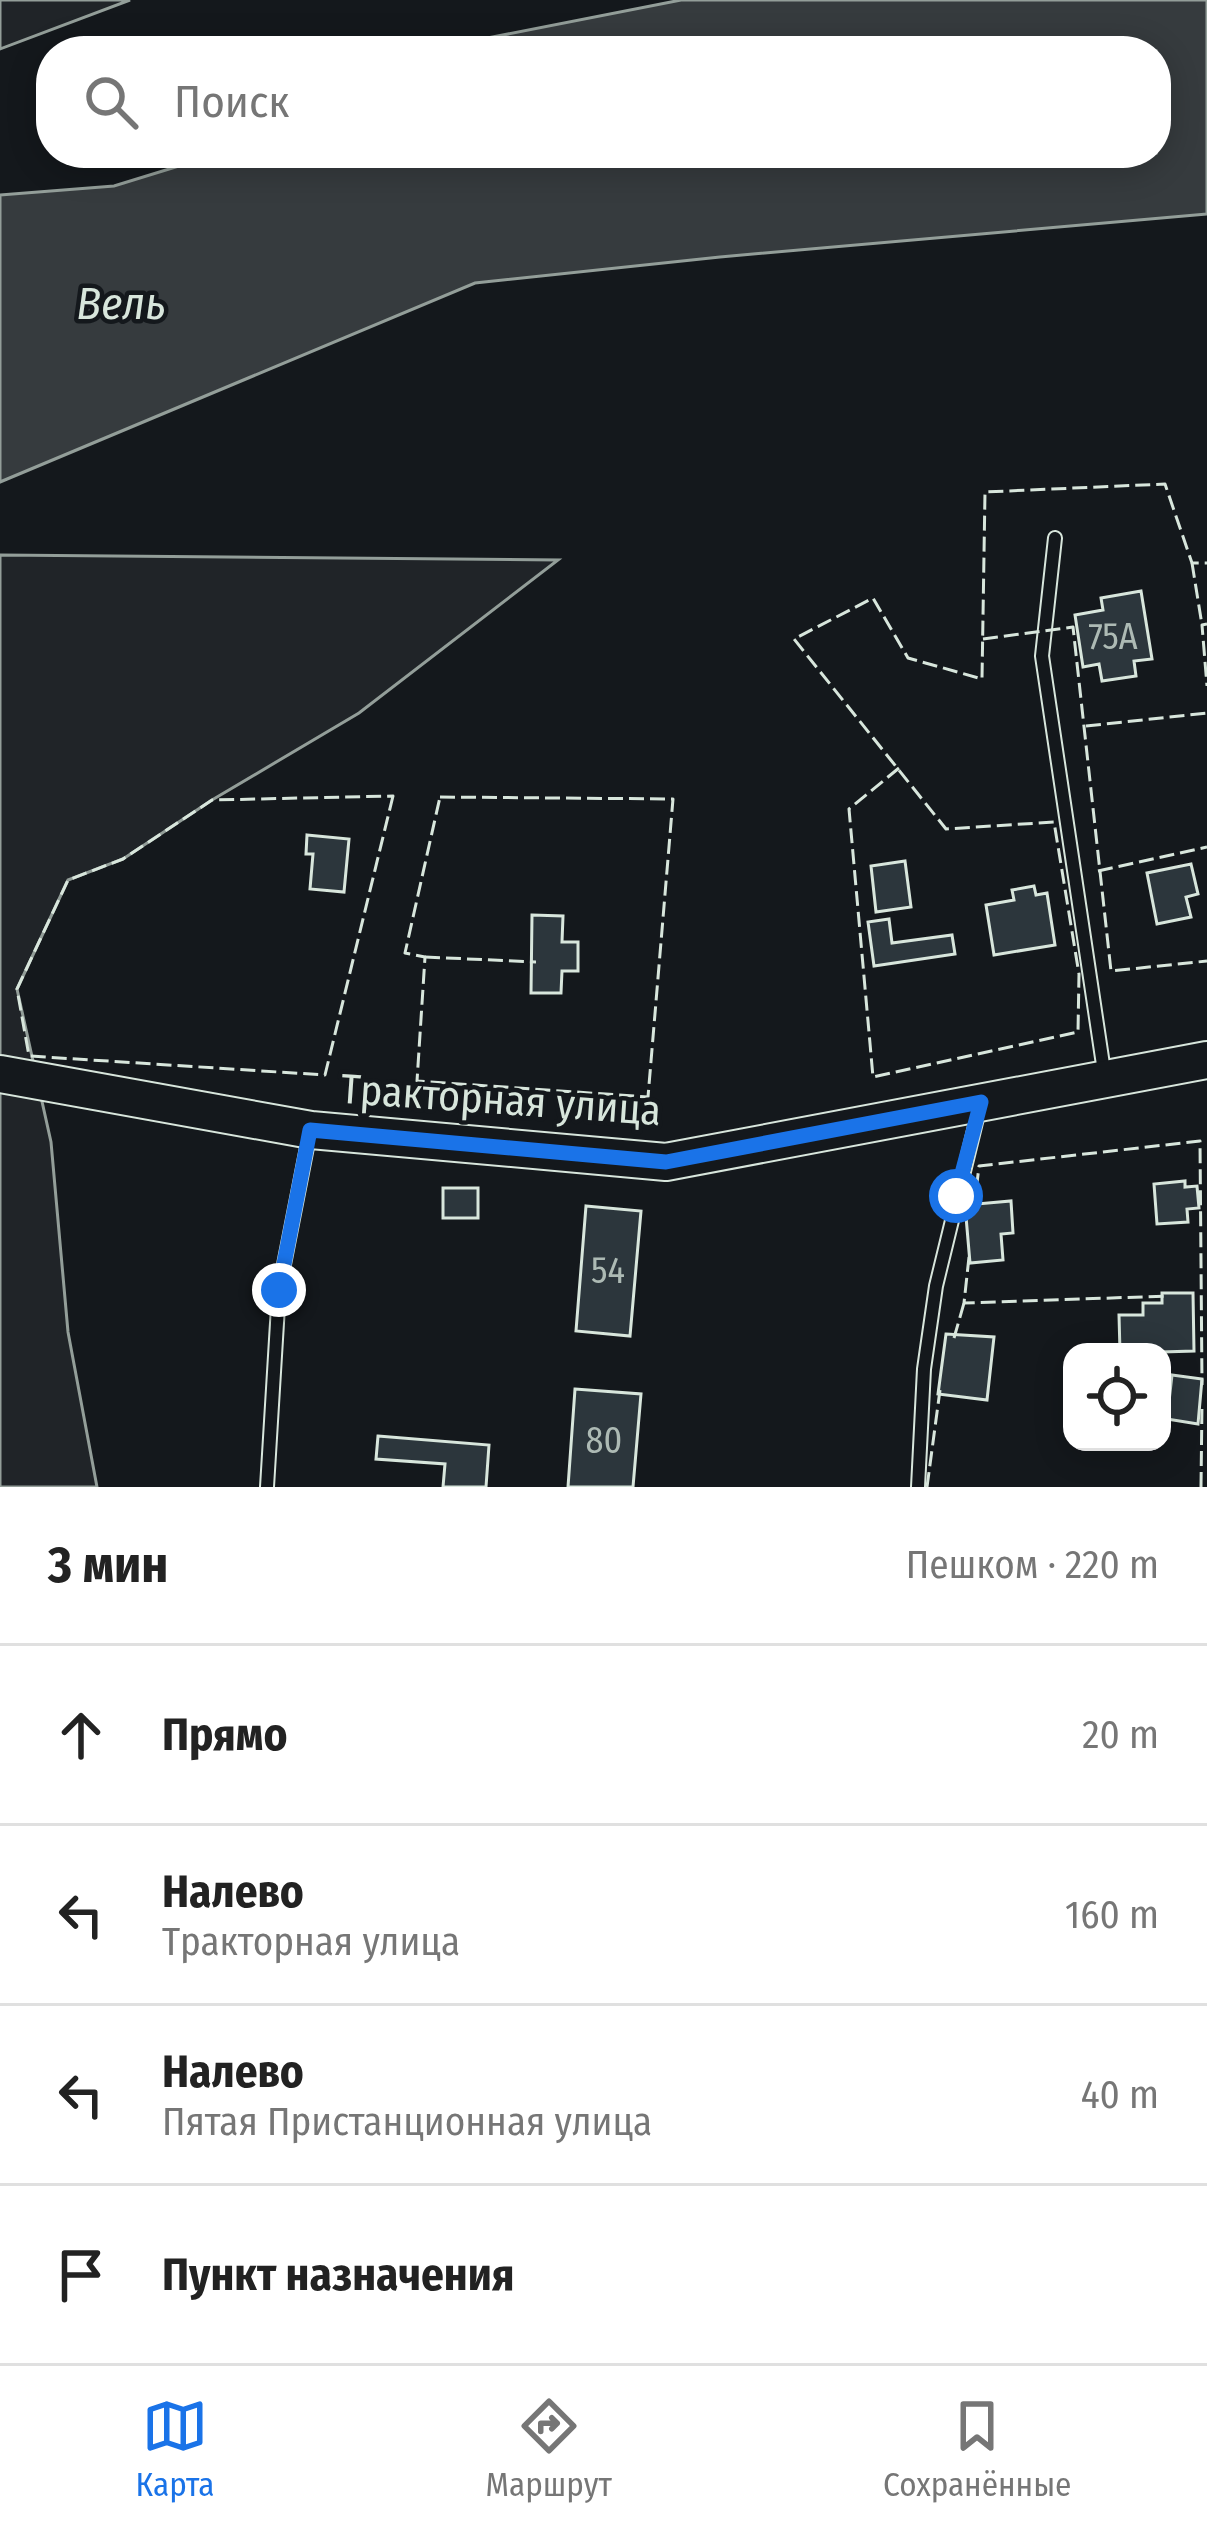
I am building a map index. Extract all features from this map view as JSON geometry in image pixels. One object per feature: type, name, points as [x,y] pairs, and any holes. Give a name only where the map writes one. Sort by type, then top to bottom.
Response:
[{"type":"street","name":"Тракторная улица","points":[[0,1074],[310,1130],[666,1162],[1207,1060]]},
{"type":"lane","points":[[1055,538],[1042,656],[1105,1079]]},
{"type":"lane","points":[[918,1487],[924,1369],[936,1286],[981,1102]]},
{"type":"lane","points":[[268,1487],[279,1290],[310,1130]]},
{"type":"shaded area","points":[[0,0],[130,0],[0,49]]},
{"type":"shaded area","points":[[0,555],[558,560],[359,713],[123,859],[68,880],[17,989],[51,1142],[68,1332],[97,1487],[0,1487]]},
{"type":"water","name":"Вель","points":[[681,0],[1207,0],[1207,214],[475,283],[0,482],[0,195],[114,186],[172,168],[1171,168],[1171,36],[498,36]]},
{"type":"building","points":[[1141,591],[1152,659],[1134,661],[1136,676],[1102,681],[1099,664],[1083,667],[1075,615],[1103,610],[1101,598]]},
{"type":"building","points":[[307,835],[349,839],[344,892],[310,889],[313,854],[306,854]]},
{"type":"building","points":[[905,861],[911,907],[876,912],[871,866]]},
{"type":"building","points":[[1191,864],[1198,894],[1186,897],[1191,917],[1157,924],[1147,873]]},
{"type":"building","points":[[1034,886],[1036,895],[1047,893],[1055,945],[994,955],[986,905],[1014,900],[1012,890]]},
{"type":"building","points":[[532,915],[563,916],[562,942],[578,942],[578,971],[562,971],[561,993],[531,993]]},
{"type":"building","points":[[889,919],[892,943],[952,935],[955,954],[874,966],[868,922]]},
{"type":"building","points":[[1185,1181],[1185,1187],[1197,1186],[1199,1208],[1187,1209],[1188,1222],[1157,1224],[1154,1184]]},
{"type":"building","points":[[443,1188],[478,1188],[478,1218],[443,1218]]},
{"type":"building","points":[[1011,1201],[1013,1233],[1001,1234],[1003,1260],[970,1263],[965,1205]]},
{"type":"building","points":[[586,1206],[641,1211],[630,1336],[576,1331]]},
{"type":"building","points":[[1162,1293],[1193,1293],[1194,1351],[1171,1351],[1171,1343],[1120,1343],[1119,1315],[1143,1315],[1143,1303],[1162,1303]]},
{"type":"building","points":[[946,1334],[994,1337],[987,1400],[938,1394]]},
{"type":"building","points":[[1172,1375],[1202,1379],[1198,1424],[1171,1420]]},
{"type":"building","points":[[575,1389],[641,1394],[633,1487],[568,1487]]},
{"type":"building","points":[[378,1436],[489,1445],[486,1487],[443,1487],[445,1464],[376,1459]]},
{"type":"fence","points":[[899,768],[849,809],[873,1077],[1078,1032],[1079,974],[1054,822],[946,829],[794,639],[873,598],[908,658],[982,679],[985,492],[1165,484],[1192,563],[1207,563]]},
{"type":"fence","points":[[1192,563],[1202,625]]},
{"type":"fence","points":[[1207,624],[1202,625],[1207,686]]},
{"type":"fence","points":[[983,639],[1073,627],[1111,971],[1207,961]]},
{"type":"fence","points":[[1086,726],[1207,713]]},
{"type":"fence","points":[[393,796],[325,1075],[29,1056],[17,989],[68,880],[123,859],[212,800],[393,796]]},
{"type":"fence","points":[[440,797],[673,799],[648,1097],[417,1081],[425,957],[405,953],[440,797]]},
{"type":"fence","points":[[1098,871],[1207,847]]},
{"type":"fence","points":[[425,957],[536,962]]},
{"type":"fence","points":[[974,1209],[979,1166],[1200,1141],[1202,1385]]},
{"type":"fence","points":[[969,1257],[964,1303],[1169,1296]]},
{"type":"fence","points":[[954,1338],[964,1303]]},
{"type":"fence","points":[[927,1487],[940,1390]]},
{"type":"fence","points":[[1201,1487],[1202,1403]]},
{"type":"route","points":[[279,1290],[310,1130],[666,1162],[981,1102],[956,1196]]}]
